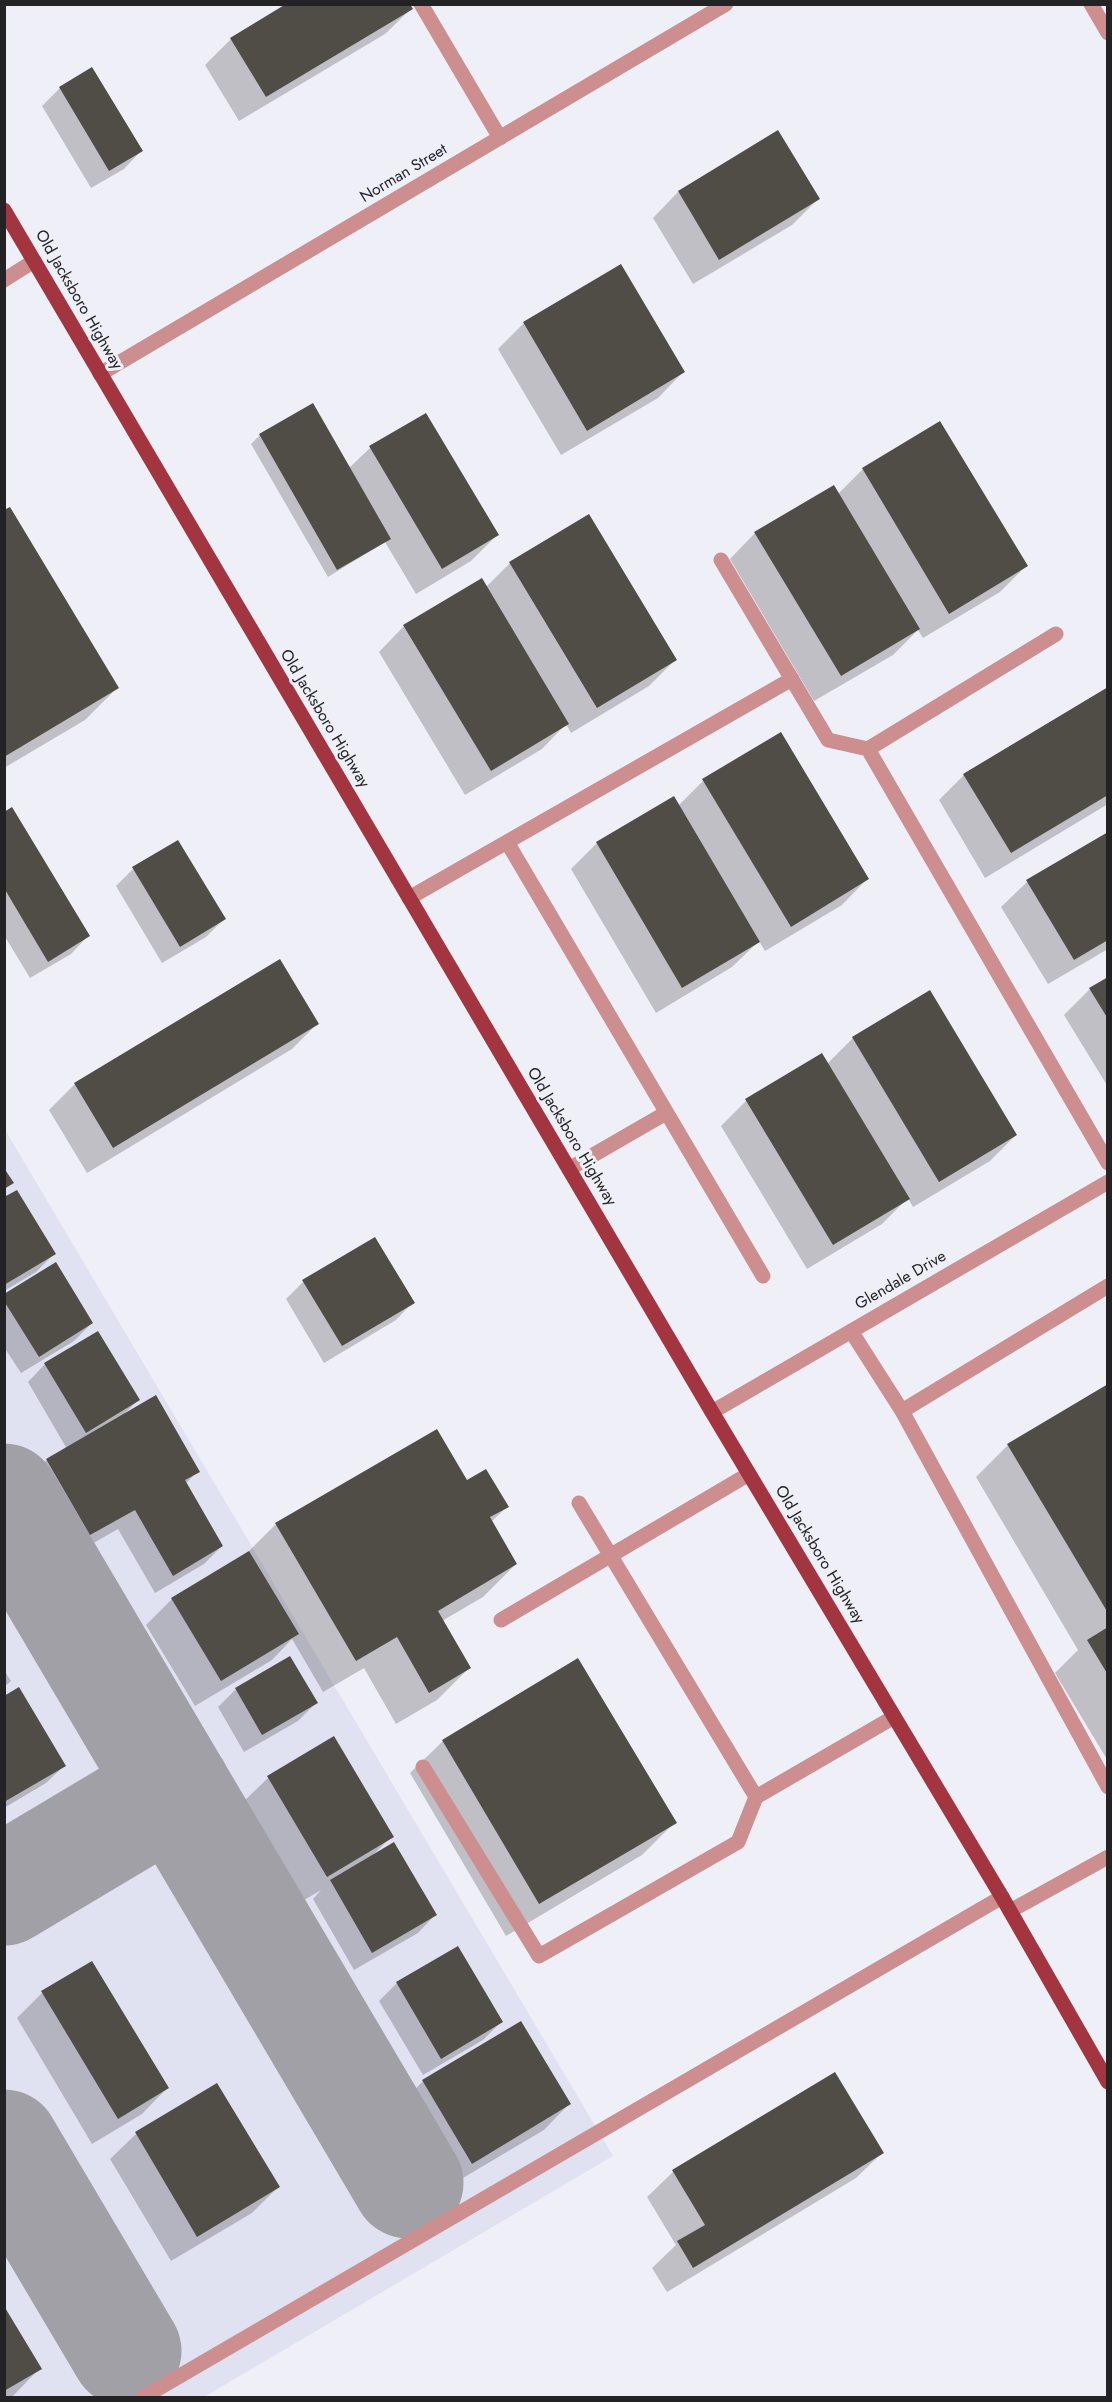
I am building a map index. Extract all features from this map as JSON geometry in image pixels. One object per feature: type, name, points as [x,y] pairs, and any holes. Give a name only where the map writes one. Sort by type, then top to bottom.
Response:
[{"type":"main road","name":"Old Jacksboro Highway","points":[[4,210],[712,1412],[1006,1904],[1107,2082]]},
{"type":"street","points":[[421,4],[500,138]]},
{"type":"street","name":"Norman Street","points":[[100,374],[726,4]]},
{"type":"street","points":[[1091,4],[1107,33]]},
{"type":"street","points":[[4,280],[34,261]]},
{"type":"street","points":[[721,560],[828,740],[868,749],[1056,634]]},
{"type":"street","points":[[409,898],[792,680]]},
{"type":"street","points":[[868,749],[1107,1163]]},
{"type":"street","points":[[507,842],[763,1276]]},
{"type":"street","points":[[569,1169],[666,1113]]},
{"type":"street","name":"Glendale Drive","points":[[712,1412],[1107,1182]]},
{"type":"street","points":[[902,1411],[1107,1286]]},
{"type":"street","points":[[851,1331],[902,1411],[1107,1787]]},
{"type":"street","points":[[501,1620],[749,1474]]},
{"type":"street","points":[[579,1503],[756,1797]]},
{"type":"street","points":[[423,1767],[539,1956],[738,1842],[756,1797],[894,1717]]},
{"type":"street","points":[[142,2397],[1006,1904],[1107,1857]]},
{"type":"shaded area","points":[[4,1128],[613,2156],[204,2397],[5,2397]]},
{"type":"building","points":[[286,4],[410,4],[413,9],[266,97],[230,38]]},
{"type":"building","points":[[92,67],[143,151],[109,171],[59,87]]},
{"type":"building","points":[[778,130],[820,199],[719,260],[678,191]]},
{"type":"building","points":[[621,264],[685,372],[587,431],[523,322]]},
{"type":"building","points":[[313,403],[391,539],[337,570],[259,434]]},
{"type":"building","points":[[426,413],[499,535],[442,569],[369,446]]},
{"type":"building","points":[[940,421],[1028,566],[949,614],[862,468]]},
{"type":"building","points":[[834,485],[920,629],[841,676],[754,532]]},
{"type":"building","points":[[10,507],[119,688],[4,757],[4,510]]},
{"type":"building","points":[[589,514],[677,660],[597,708],[509,562]]},
{"type":"building","points":[[482,578],[569,724],[491,771],[403,625]]},
{"type":"building","points":[[1108,687],[1108,795],[1011,853],[963,774]]},
{"type":"building","points":[[781,732],[869,879],[791,927],[702,779]]},
{"type":"building","points":[[674,796],[760,942],[682,988],[596,842]]},
{"type":"building","points":[[12,807],[90,936],[48,962],[4,888],[4,812]]},
{"type":"building","points":[[1108,832],[1108,940],[1074,960],[1026,880]]},
{"type":"building","points":[[178,840],[226,919],[180,947],[132,867]]},
{"type":"building","points":[[280,959],[319,1024],[113,1148],[74,1083]]},
{"type":"building","points":[[1108,977],[1108,1019],[1089,988]]},
{"type":"building","points":[[930,990],[1017,1135],[939,1182],[852,1037]]},
{"type":"building","points":[[822,1053],[910,1199],[833,1245],[745,1099]]},
{"type":"building","points":[[4,1168],[14,1183],[4,1189]]},
{"type":"building","points":[[17,1190],[56,1254],[4,1285],[4,1197]]},
{"type":"building","points":[[375,1237],[415,1303],[342,1346],[302,1280]]},
{"type":"building","points":[[56,1262],[93,1323],[39,1357],[4,1301],[4,1294]]},
{"type":"building","points":[[98,1331],[140,1400],[86,1433],[44,1363]]},
{"type":"building","points":[[1108,1384],[1108,1613],[1007,1444]]},
{"type":"building","points":[[156,1395],[200,1472],[185,1480],[223,1546],[173,1576],[135,1510],[90,1535],[46,1459]]},
{"type":"building","points":[[437,1429],[467,1480],[486,1469],[509,1507],[490,1517],[517,1564],[438,1611],[471,1668],[429,1693],[397,1637],[356,1661],[275,1523]]},
{"type":"building","points":[[249,1551],[299,1634],[221,1681],[171,1598]]},
{"type":"building","points":[[1108,1627],[1108,1675],[1087,1640]]},
{"type":"building","points":[[290,1656],[318,1703],[262,1735],[235,1688]]},
{"type":"building","points":[[578,1658],[677,1823],[539,1904],[442,1740]]},
{"type":"building","points":[[19,1687],[66,1766],[4,1802],[4,1696]]},
{"type":"building","points":[[334,1736],[394,1837],[327,1877],[267,1776]]},
{"type":"building","points":[[394,1842],[437,1915],[372,1953],[330,1880]]},
{"type":"building","points":[[458,1946],[503,2022],[441,2059],[396,1982]]},
{"type":"building","points":[[92,1961],[169,2088],[118,2119],[41,1991]]},
{"type":"building","points":[[521,2021],[571,2104],[472,2164],[422,2080]]},
{"type":"building","points":[[835,2072],[884,2153],[693,2268],[677,2241],[705,2225],[672,2170]]},
{"type":"building","points":[[217,2083],[280,2187],[197,2237],[135,2132]]},
{"type":"building","points":[[4,2306],[42,2369],[4,2391]]},
{"type":"taxiway","points":[[4,1499],[408,2183]]},
{"type":"taxiway","points":[[4,1890],[175,1788]]},
{"type":"taxiway","points":[[4,2145],[126,2351]]}]
